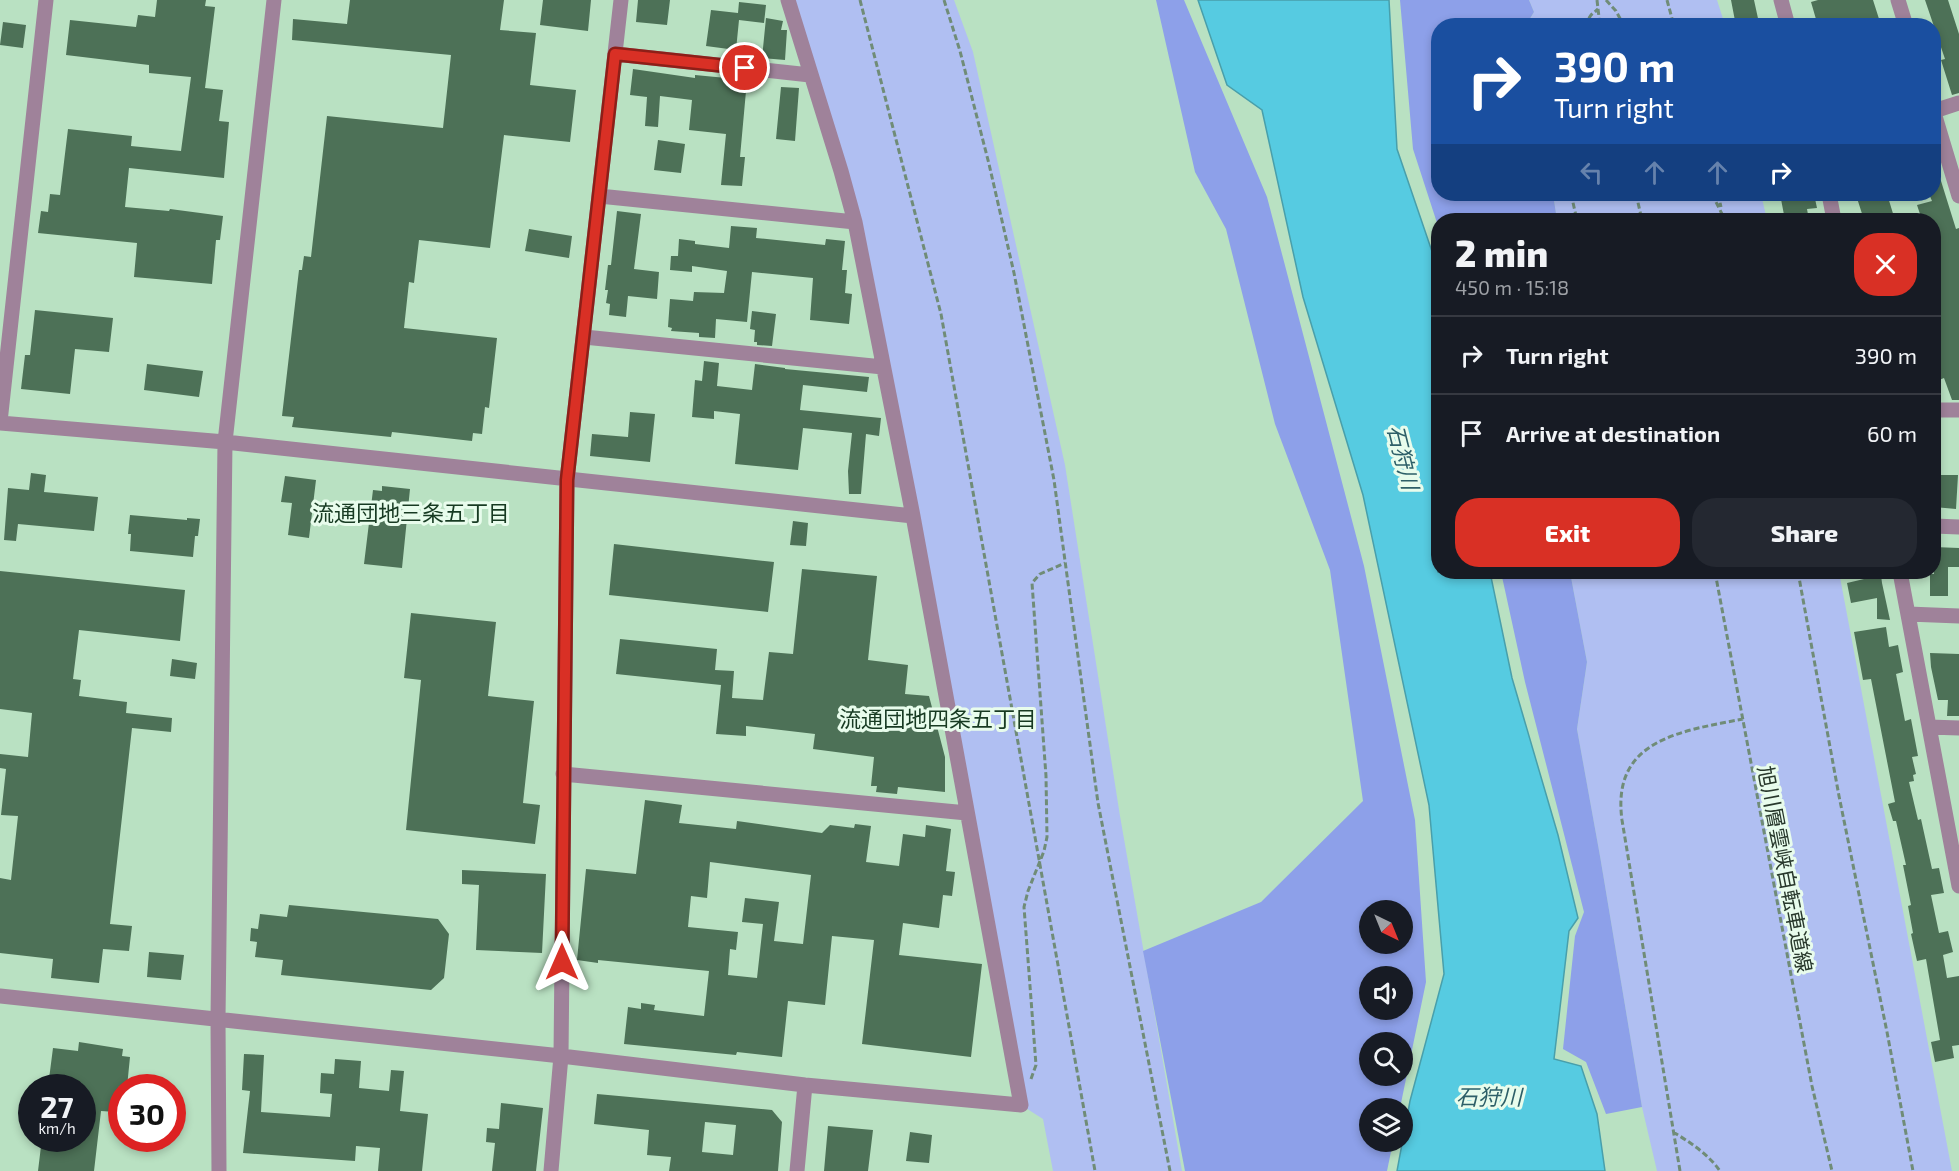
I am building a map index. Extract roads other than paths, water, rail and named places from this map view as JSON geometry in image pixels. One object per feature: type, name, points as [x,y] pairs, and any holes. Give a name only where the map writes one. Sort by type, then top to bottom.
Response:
[{"type":"street","points":[[46,0],[0,423],[225,442],[913,516]]},
{"type":"street","points":[[219,1171],[218,1020],[225,442],[274,0]]},
{"type":"street","points":[[550,1171],[561,1056],[567,480],[621,0]]},
{"type":"street","points":[[0,996],[561,1056],[806,1085],[1021,1105],[913,516],[855,222],[788,0]]},
{"type":"street","points":[[1781,0],[1786,18]]},
{"type":"street","points":[[1898,0],[1904,18]]},
{"type":"street","points":[[615,54],[810,75]]},
{"type":"street","points":[[1941,109],[1959,103]]},
{"type":"street","points":[[1941,136],[1959,196]]},
{"type":"street","points":[[599,196],[855,222]]},
{"type":"street","points":[[584,337],[883,367]]},
{"type":"street","points":[[1941,410],[1959,410]]},
{"type":"street","points":[[1941,526],[1959,527]]},
{"type":"street","points":[[1901,579],[1929,727],[1955,844],[1959,886]]},
{"type":"street","points":[[1908,614],[1959,616]]},
{"type":"street","points":[[1929,727],[1959,728]]},
{"type":"street","points":[[563,774],[967,813]]},
{"type":"street","points":[[797,1171],[806,1085]]},
{"type":"water","name":"石狩川","points":[[1198,0],[1389,0],[1397,149],[1431,249],[1431,579],[1491,579],[1512,678],[1558,835],[1578,918],[1569,931],[1554,1059],[1581,1066],[1597,1114],[1605,1171],[1397,1171],[1401,1152],[1413,1152],[1413,1098],[1411,1098],[1444,974],[1429,805],[1363,495],[1303,297],[1262,110],[1227,85]]},
{"type":"district","name":"流通団地三条五丁目","points":[[411,512]]},
{"type":"district","name":"流通団地四条五丁目","points":[[938,718]]}]
